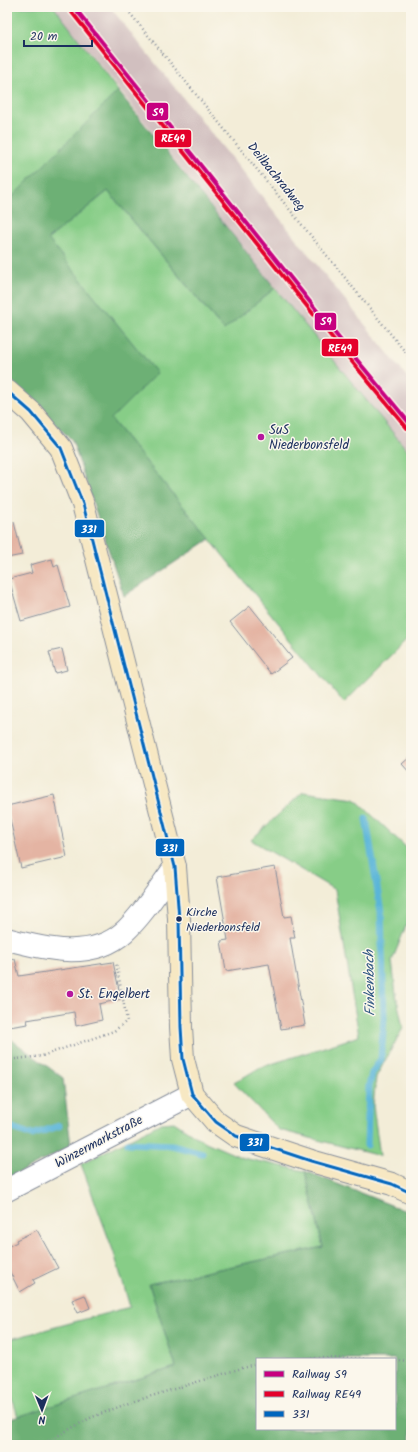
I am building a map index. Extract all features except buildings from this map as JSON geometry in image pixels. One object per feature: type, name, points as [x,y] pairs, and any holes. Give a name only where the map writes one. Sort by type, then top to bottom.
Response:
[{"type":"main road","points":[[7,391],[31,412],[61,448],[83,504],[175,867],[179,919],[180,1026],[183,1058],[192,1094],[216,1122],[236,1136],[311,1161],[392,1184],[411,1192]]},
{"type":"street","points":[[7,939],[61,950],[80,950],[111,942],[133,923],[175,867]]},
{"type":"street","name":"Winzermarkstraße","points":[[7,1190],[192,1094]]},
{"type":"path","name":"Deilbachradweg","points":[[125,7],[411,359]]},
{"type":"path","points":[[7,1060],[42,1056],[114,1032],[127,1021],[111,942]]},
{"type":"path","points":[[396,1360],[411,1361]]},
{"type":"path","points":[[41,1445],[90,1418],[123,1405],[242,1368],[256,1365]]},
{"type":"shaded area","points":[[54,7],[110,7],[411,382],[411,455],[275,288]]},
{"type":"green space","points":[[7,7],[54,7],[118,91],[7,202]]},
{"type":"green space","points":[[118,91],[275,288],[224,330],[108,191],[48,239],[157,373],[111,419],[210,539],[124,596],[72,440],[7,379],[7,202]]},
{"type":"green space","name":"SuS Niederbonsfeld","points":[[108,191],[223,329],[275,288],[411,455],[411,636],[344,703],[111,419],[48,239]]},
{"type":"green space","points":[[303,792],[355,799],[411,852],[411,913],[392,961],[396,994],[403,1028],[376,1077],[373,1106],[380,1156],[279,1130],[234,1083],[259,1068],[359,1036],[335,890],[251,840]]},
{"type":"green space","points":[[7,1037],[63,1078],[71,1146],[7,1179]]},
{"type":"green space","points":[[174,1122],[201,1140],[243,1158],[305,1171],[323,1247],[149,1284],[176,1367],[18,1417],[7,1381],[7,1340],[130,1307],[114,1253],[81,1164],[161,1123]]},
{"type":"green space","points":[[305,1171],[411,1213],[411,1445],[7,1445],[7,1420],[176,1367],[149,1284],[323,1247]]},
{"type":"waterway","name":"Finkenbach","points":[[366,819],[381,912],[384,1018],[381,1059],[372,1073],[369,1086],[367,1145]]},
{"type":"waterway","name":"Finkenbach","points":[[7,1126],[32,1135],[59,1126]]},
{"type":"waterway","name":"Finkenbach","points":[[128,1143],[172,1145],[202,1153]]},
{"type":"rail line","name":"S9","points":[[74,7],[338,337],[411,425]]},
{"type":"rail line","name":"RE49","points":[[70,10],[334,340],[407,428]]},
{"type":"transit line","name":"331","points":[[7,391],[31,412],[61,448],[83,504],[175,867],[179,919],[183,1059],[192,1094],[216,1122],[236,1136],[311,1161],[392,1184],[411,1193]]},
{"type":"place","name":"SuS Niederbonsfeld","points":[[261,437]]},
{"type":"place","name":"Kirche Niederbonsfeld","points":[[179,919]]},
{"type":"place","name":"St. Engelbert","points":[[70,994]]}]
